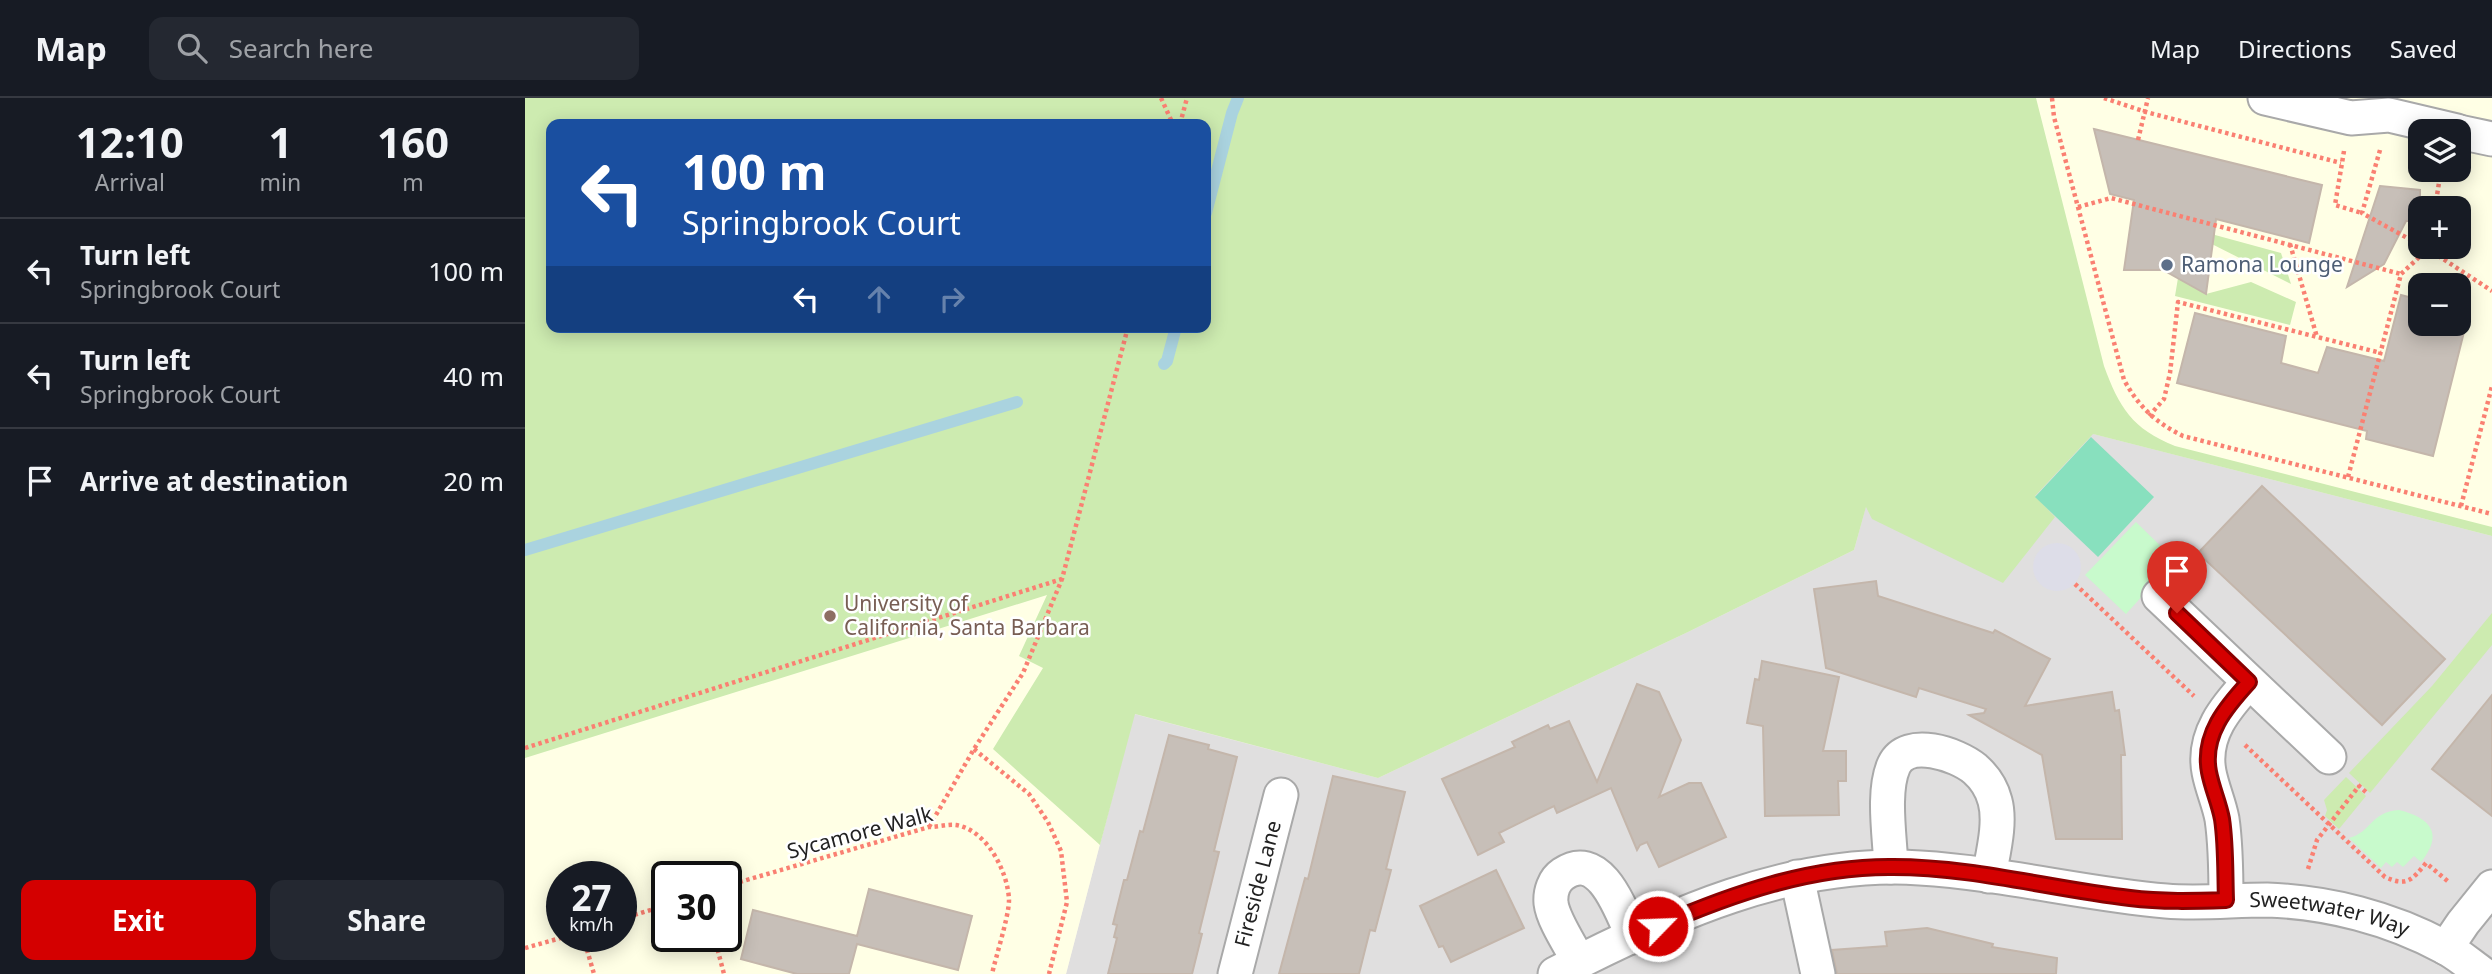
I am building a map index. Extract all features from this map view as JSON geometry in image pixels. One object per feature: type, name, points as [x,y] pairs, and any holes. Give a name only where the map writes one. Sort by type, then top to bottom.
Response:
[{"type":"street","points":[[2266,98],[2351,118],[2389,115],[2408,119]]},
{"type":"street","points":[[2471,134],[2492,139]]},
{"type":"street","points":[[2159,596],[2329,757]]},
{"type":"street","points":[[2226,900],[2225,837],[2209,770],[2209,748],[2222,713],[2249,682]]},
{"type":"street","points":[[1891,867],[1889,777],[1902,754],[1922,750],[1965,762],[1975,769],[1991,789],[1996,803],[1996,828],[1989,876]]},
{"type":"street","name":"Fireside Lane","points":[[1235,974],[1281,795]]},
{"type":"street","name":"Sweetwater Way","points":[[1567,968],[1707,904],[1797,877],[1891,867],[1989,876],[2129,898],[2172,902],[2269,900],[2341,909],[2409,930],[2446,948],[2483,974]]},
{"type":"street","points":[[1567,968],[1551,902],[1555,882],[1571,870],[1588,870],[1605,880],[1633,937]]},
{"type":"street","points":[[1797,877],[1818,974]]},
{"type":"street","points":[[2446,948],[2492,887]]},
{"type":"path","points":[[1161,98],[1171,119]]},
{"type":"path","points":[[1181,119],[1187,98]]},
{"type":"path","points":[[2052,98],[2054,117],[2124,380],[2134,399],[2149,416],[2183,436],[2492,514]]},
{"type":"path","points":[[2104,98],[2341,163]]},
{"type":"path","points":[[2138,139],[2148,98]]},
{"type":"path","points":[[2346,144],[2335,205],[2362,213],[2408,238]]},
{"type":"path","points":[[2362,213],[2381,148]]},
{"type":"path","points":[[2078,207],[2111,198],[2400,274]]},
{"type":"path","points":[[2290,244],[2317,338]]},
{"type":"path","points":[[2348,477],[2400,274],[2414,259]]},
{"type":"path","points":[[2443,259],[2492,292]]},
{"type":"path","points":[[2149,416],[2164,399],[2171,373],[2178,302],[2381,354]]},
{"type":"path","points":[[929,827],[974,749],[1023,673],[1062,579],[1126,333]]},
{"type":"path","points":[[2461,506],[2492,386]]},
{"type":"path","points":[[525,748],[1062,579]]},
{"type":"path","points":[[2075,584],[2200,702]]},
{"type":"path","points":[[2239,740],[2385,877],[2396,882],[2406,882],[2426,863],[2459,890]]},
{"type":"path","points":[[974,749],[1029,794],[1048,822],[1061,851],[1067,902],[1049,974]]},
{"type":"path","points":[[2353,781],[2368,794]]},
{"type":"path","points":[[2307,873],[2313,850],[2329,824],[2360,786]]},
{"type":"path","name":"Sycamore Walk","points":[[742,881],[929,827],[956,825],[975,833],[993,853],[1004,876],[1009,902],[992,974]]},
{"type":"path","points":[[525,948],[546,942]]},
{"type":"path","points":[[588,952],[594,974]]},
{"type":"path","points":[[718,952],[724,974]]},
{"type":"shaded area","name":"University of California, Santa Barbara","points":[[525,98],[2492,98],[2492,531],[2062,426],[1134,714],[1066,974],[525,974]]},
{"type":"shaded area","points":[[1892,412],[2062,426],[2492,536],[2492,974],[1066,974],[1134,714],[1378,778],[1688,632],[1854,550]]},
{"type":"shaded area","points":[[2057,543],[2066,544],[2074,550],[2080,558],[2080,576],[2074,584],[2066,590],[2057,591],[2048,590],[2040,584],[2034,576],[2033,567],[2034,558],[2040,550],[2048,544]]},
{"type":"green space","points":[[525,98],[2036,98],[2104,366],[2122,405],[2138,424],[2175,446],[2492,527],[2492,536],[2093,434],[2035,496],[2055,517],[2003,583],[1872,519],[1866,507],[1854,550],[1688,632],[1378,778],[1135,714],[1100,845],[993,749],[1043,668],[1019,656],[1047,595],[525,758]]},
{"type":"green space","points":[[2193,229],[2281,253],[2291,284],[2190,233]]},
{"type":"green space","points":[[2178,278],[2206,294],[2251,282],[2296,302],[2290,325],[2175,296]]},
{"type":"green space","points":[[2091,437],[2154,497],[2098,557],[2035,497]]},
{"type":"green space","points":[[2136,522],[2175,560],[2126,614],[2085,575]]},
{"type":"green space","points":[[2492,613],[2492,645],[2370,793],[2349,773],[2432,686]]},
{"type":"green space","points":[[2346,777],[2366,796],[2339,829],[2325,816],[2327,810],[2324,800]]},
{"type":"green space","points":[[2399,810],[2419,818],[2431,828],[2432,843],[2421,862],[2414,856],[2403,867],[2397,862],[2392,867],[2386,862],[2381,868],[2349,838],[2357,835],[2382,814]]},
{"type":"building","points":[[2094,129],[2322,185],[2309,243],[2216,219],[2206,294],[2163,270],[2124,270],[2134,200],[2110,194]]},
{"type":"building","points":[[2380,186],[2420,190],[2420,196],[2408,196],[2408,221],[2384,264],[2347,287]]},
{"type":"building","points":[[2401,295],[2408,297],[2408,336],[2463,336],[2433,456],[2366,439],[2367,431],[2177,383],[2195,313],[2286,336],[2281,363],[2318,373],[2327,347],[2384,361]]},
{"type":"building","points":[[2262,486],[2445,659],[2382,725],[2198,553]]},
{"type":"building","points":[[1876,581],[1878,596],[1993,633],[1995,630],[2050,659],[2025,706],[2112,692],[2115,711],[2119,710],[2125,755],[2121,755],[2122,839],[2056,839],[2042,755],[1969,715],[1984,713],[1986,709],[1919,688],[1916,697],[1826,668],[1814,589]]},
{"type":"building","points":[[1762,661],[1839,677],[1823,751],[1846,751],[1846,781],[1838,781],[1839,815],[1765,816],[1763,726],[1747,723],[1755,679],[1759,680]]},
{"type":"building","points":[[1637,684],[1659,692],[1681,740],[1659,797],[1689,783],[1701,783],[1726,837],[1659,867],[1647,842],[1637,850],[1611,788],[1557,813],[1554,806],[1499,833],[1504,842],[1478,855],[1442,779],[1515,747],[1512,742],[1548,725],[1550,729],[1569,721],[1597,782]]},
{"type":"building","points":[[2492,695],[2492,816],[2432,769]]},
{"type":"building","points":[[1169,735],[1209,745],[1208,749],[1237,757],[1214,851],[1219,852],[1192,974],[1108,974],[1117,938],[1114,937],[1117,925],[1113,924],[1124,880],[1127,880],[1140,831],[1143,832]]},
{"type":"building","points":[[1333,776],[1405,792],[1386,869],[1391,870],[1375,931],[1370,930],[1359,974],[1279,974],[1305,878],[1308,879]]},
{"type":"building","points":[[1496,870],[1524,928],[1451,962],[1443,946],[1439,947],[1420,906]]},
{"type":"building","points":[[869,889],[972,916],[958,970],[857,944],[849,974],[797,974],[741,959],[753,910],[857,936]]},
{"type":"building","points":[[1927,928],[1993,944],[1992,947],[2057,958],[2056,974],[1837,974],[1832,950],[1887,946],[1885,932]]},
{"type":"waterway","points":[[1211,194],[1238,98]]},
{"type":"waterway","points":[[1164,364],[1174,333]]},
{"type":"waterway","points":[[525,550],[1017,402]]},
{"type":"place","name":"Ramona Lounge","points":[[2167,265]]},
{"type":"place","name":"University of California, Santa Barbara","points":[[830,616]]},
{"type":"route","points":[[1658,926],[1707,904],[1797,877],[1891,867],[1989,876],[2129,898],[2172,902],[2226,900],[2225,837],[2209,770],[2209,748],[2218,719],[2249,682],[2177,613]]}]
